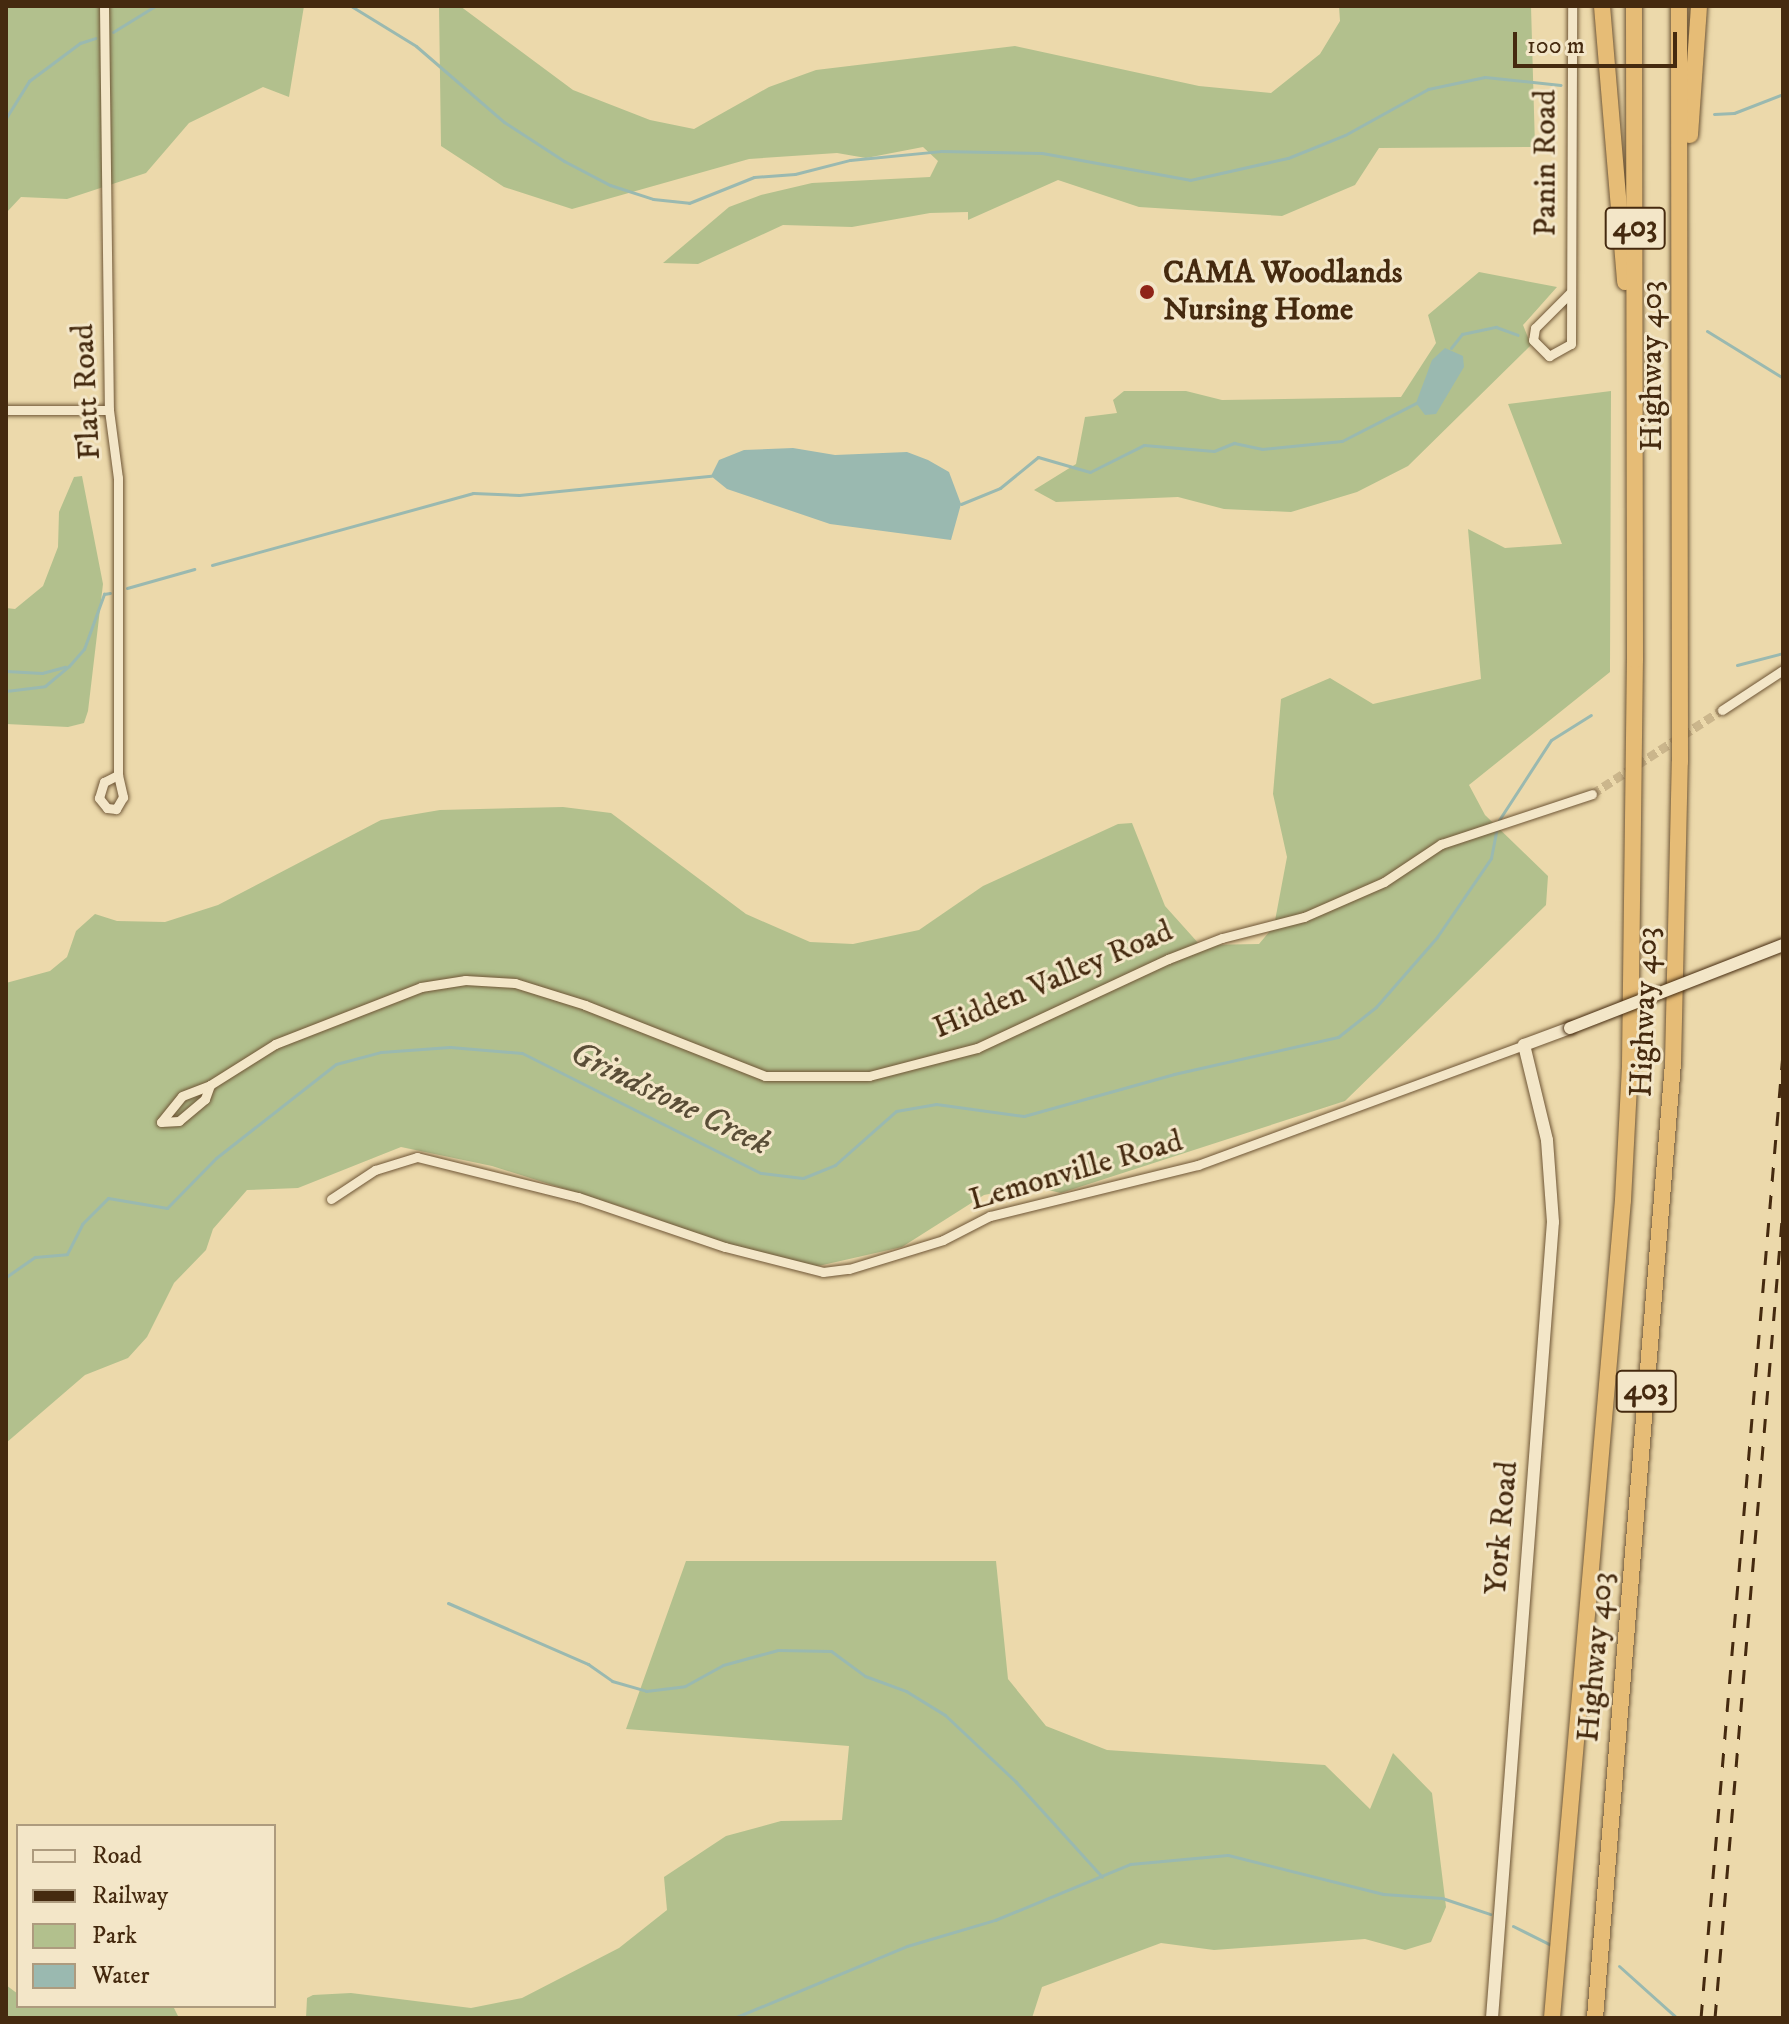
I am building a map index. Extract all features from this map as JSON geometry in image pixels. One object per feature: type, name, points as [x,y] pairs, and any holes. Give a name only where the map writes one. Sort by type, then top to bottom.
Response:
[{"type":"highway","points":[[1602,6],[1636,451]]},
{"type":"highway","name":"Highway 403","points":[[1552,2018],[1623,1200],[1633,926],[1636,451],[1634,6]]},
{"type":"highway","name":"Highway 403","points":[[1595,2018],[1673,1063],[1680,762],[1679,6]]},
{"type":"highway","points":[[1680,277],[1699,6]]},
{"type":"street","name":"Flatt Road","points":[[104,6],[109,410],[118,478],[118,775]]},
{"type":"street","name":"Panin Road","points":[[1571,292],[1535,328],[1533,340],[1549,356],[1571,344],[1572,6]]},
{"type":"street","points":[[6,410],[109,410]]},
{"type":"street","points":[[1722,710],[1783,670]]},
{"type":"street","name":"Hidden Valley Road","points":[[210,1085],[205,1099],[179,1121],[161,1122],[182,1096],[210,1085],[275,1044],[421,987],[465,980],[515,983],[585,1005],[765,1076],[869,1076],[977,1048],[1168,959],[1222,938],[1304,917],[1384,882],[1441,844],[1592,794]]},
{"type":"street","name":"Lemonville Road","points":[[331,1199],[375,1170],[417,1157],[578,1197],[725,1247],[823,1272],[849,1269],[943,1240],[990,1216],[1198,1165],[1570,1028],[1783,945]]},
{"type":"street","name":"York Road","points":[[1492,2018],[1553,1222],[1547,1140],[1524,1045]]},
{"type":"green space","points":[[6,6],[304,6],[289,97],[263,87],[189,123],[146,173],[67,199],[21,197],[6,213]]},
{"type":"green space","points":[[439,6],[460,6],[573,90],[650,120],[694,129],[769,87],[816,70],[1015,46],[1199,86],[1271,93],[1320,54],[1340,21],[1339,6],[1531,6],[1535,147],[1379,148],[1355,185],[1282,216],[1139,207],[1058,180],[968,220],[968,212],[930,213],[852,227],[783,225],[698,264],[663,263],[729,207],[761,195],[812,183],[930,177],[938,161],[923,147],[866,158],[837,153],[749,159],[572,209],[504,187],[441,146]]},
{"type":"green space","points":[[1479,272],[1557,287],[1523,325],[1531,345],[1408,466],[1357,492],[1291,512],[1224,509],[1178,497],[1056,502],[1034,490],[1076,464],[1085,417],[1117,413],[1113,400],[1124,391],[1186,391],[1222,400],[1401,397],[1436,343],[1428,315]]},
{"type":"green space","points":[[1611,391],[1610,672],[1469,785],[1485,815],[1548,876],[1546,905],[1345,1101],[1061,1193],[1030,1186],[984,1195],[902,1247],[814,1267],[758,1258],[638,1212],[492,1166],[401,1147],[298,1188],[247,1190],[213,1229],[206,1250],[174,1283],[147,1337],[128,1358],[85,1375],[6,1443],[6,983],[50,971],[67,957],[76,931],[95,914],[117,921],[165,922],[218,905],[381,820],[440,810],[563,807],[611,813],[746,914],[810,942],[853,944],[919,930],[983,886],[1118,824],[1132,823],[1165,906],[1200,945],[1259,944],[1274,926],[1287,857],[1273,794],[1281,699],[1330,678],[1373,704],[1481,679],[1468,529],[1505,548],[1562,544],[1508,404]]},
{"type":"green space","points":[[82,476],[103,584],[88,711],[84,723],[68,727],[6,724],[6,608],[15,609],[43,586],[58,547],[59,512],[74,477]]},
{"type":"green space","points":[[686,1561],[996,1561],[1008,1679],[1046,1726],[1107,1750],[1325,1765],[1370,1809],[1393,1753],[1432,1793],[1446,1907],[1431,1942],[1405,1950],[1365,1939],[1214,1950],[1161,1943],[1042,1987],[1032,2018],[306,2018],[307,1998],[313,1995],[351,1993],[471,2008],[522,1998],[619,1948],[667,1910],[664,1877],[726,1836],[781,1821],[842,1820],[849,1746],[626,1729]]},
{"type":"green space","points":[[6,1985],[16,1992],[16,2008],[174,2008],[179,2018],[6,2018]]},
{"type":"water","points":[[1445,348],[1463,356],[1464,367],[1436,414],[1425,415],[1416,403],[1432,360]]},
{"type":"water","points":[[793,448],[835,455],[907,452],[949,472],[961,504],[951,540],[830,524],[727,489],[711,476],[719,460],[744,450]]},
{"type":"waterway","points":[[113,32],[155,6]]},
{"type":"waterway","points":[[351,6],[416,46],[504,122],[564,161],[610,185],[653,199],[689,203],[754,177],[795,174],[850,160],[941,151],[1042,153],[1190,180],[1288,158],[1345,135],[1428,89],[1485,77],[1561,85]]},
{"type":"waterway","points":[[6,118],[29,81],[80,43],[95,38]]},
{"type":"waterway","points":[[1714,114],[1734,113],[1783,94]]},
{"type":"waterway","points":[[1451,348],[1462,334],[1496,327],[1518,335]]},
{"type":"waterway","points":[[1707,331],[1783,378]]},
{"type":"waterway","points":[[961,504],[1000,488],[1038,457],[1090,472],[1144,445],[1214,451],[1234,443],[1262,449],[1342,441],[1416,403]]},
{"type":"waterway","points":[[212,565],[473,493],[519,495],[711,476]]},
{"type":"waterway","points":[[127,588],[194,569]]},
{"type":"waterway","points":[[6,691],[45,686],[69,666],[84,649],[104,594],[110,593]]},
{"type":"waterway","name":"Grindstone Creek","points":[[1737,665],[1783,653]]},
{"type":"waterway","points":[[6,671],[42,673],[65,667]]},
{"type":"waterway","name":"Grindstone Creek","points":[[1499,820],[1551,740],[1591,715]]},
{"type":"waterway","name":"Grindstone Creek","points":[[6,1277],[35,1257],[67,1254],[82,1224],[108,1198],[167,1208],[216,1158],[336,1064],[381,1052],[450,1047],[522,1053],[761,1173],[803,1178],[835,1165],[896,1111],[936,1104],[1024,1116],[1174,1074],[1338,1037],[1376,1007],[1437,937],[1491,858],[1497,828]]},
{"type":"waterway","points":[[448,1603],[588,1664],[612,1681],[646,1691],[685,1686],[723,1665],[778,1650],[831,1651],[865,1676],[906,1691],[945,1715],[1016,1782],[1102,1877]]},
{"type":"waterway","points":[[734,2018],[907,1946],[995,1920],[1130,1864],[1228,1855],[1383,1894],[1442,1898],[1490,1914]]},
{"type":"waterway","points":[[1513,1926],[1553,1946]]},
{"type":"waterway","points":[[1619,1966],[1677,2018]]},
{"type":"tunnel","points":[[1592,794],[1722,710]]},
{"type":"railway","points":[[1701,2018],[1783,1053]]},
{"type":"railway","points":[[1715,2018],[1783,1209]]},
{"type":"place","name":"CAMA Woodlands Nursing Home","points":[[1147,292]]}]
